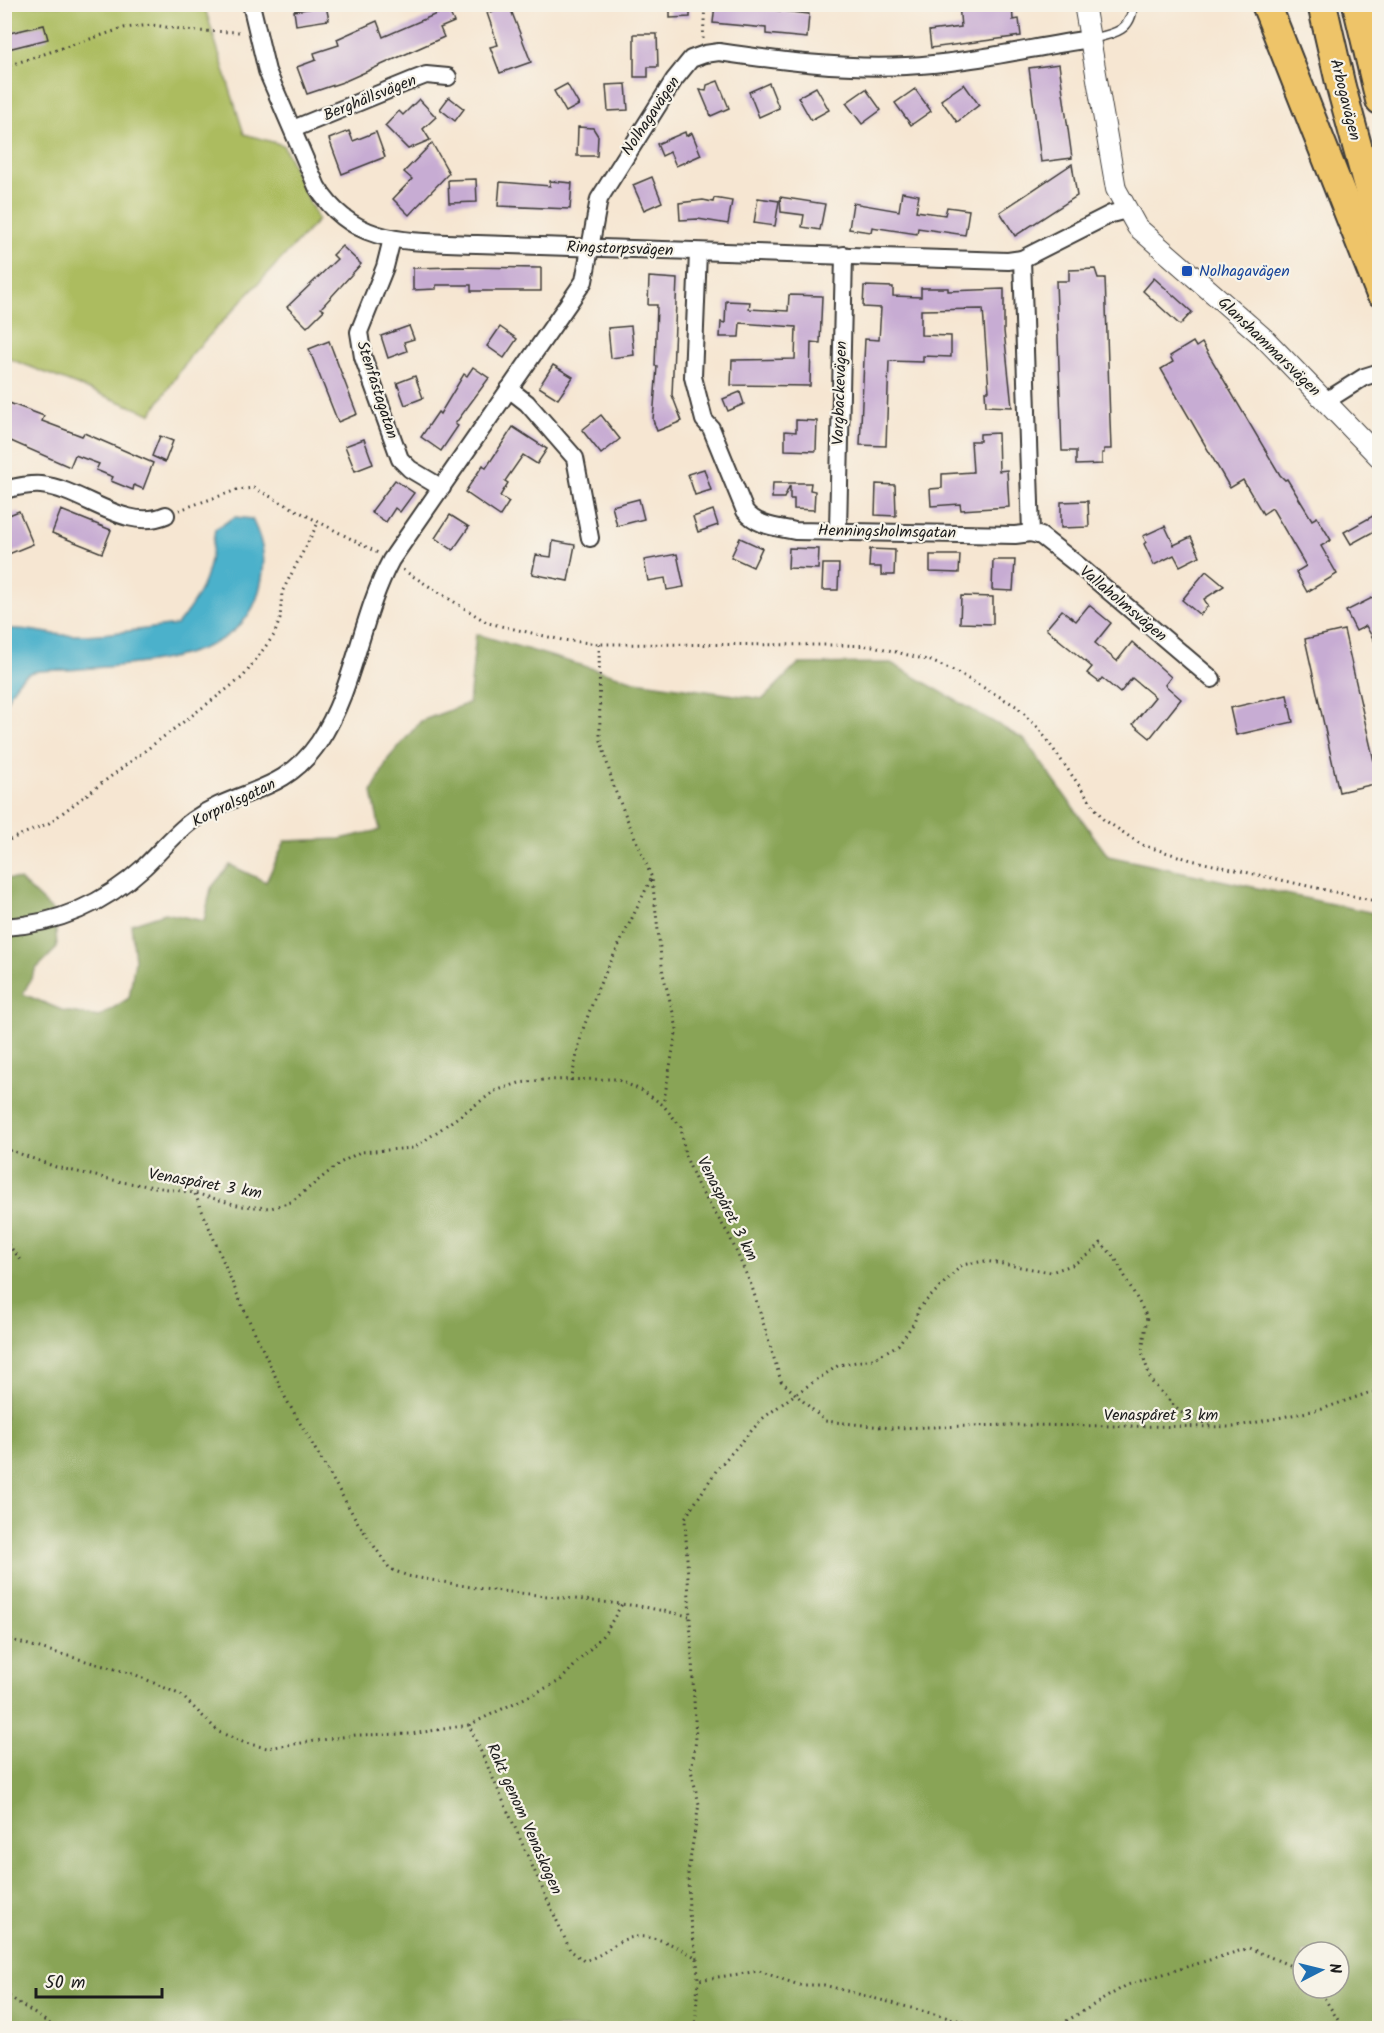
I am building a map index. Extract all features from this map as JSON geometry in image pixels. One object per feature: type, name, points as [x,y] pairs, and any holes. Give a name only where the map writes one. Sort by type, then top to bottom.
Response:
[{"type":"highway","points":[[1266,4],[1380,292]]},
{"type":"highway","name":"Arbogavägen","points":[[1322,4],[1341,87],[1380,230]]},
{"type":"highway","name":"Arbogavägen","points":[[1357,4],[1380,100]]},
{"type":"street","name":"Ringstorpsvägen","points":[[251,4],[267,71],[317,187],[328,205],[354,227],[392,239],[976,261],[1022,259],[1111,214],[1126,210]]},
{"type":"street","name":"Glanshammarsvägen","points":[[1084,4],[1110,160],[1116,189],[1126,210],[1137,226],[1264,338],[1380,458]]},
{"type":"street","points":[[705,54],[719,52],[823,65],[904,66],[1004,55],[1090,39]]},
{"type":"street","name":"Nolhagavägen","points":[[591,248],[599,199],[608,182],[674,80],[691,60],[705,54]]},
{"type":"street","name":"Berghällsvägen","points":[[293,129],[420,77],[448,77]]},
{"type":"street","name":"Stenfastagatan","points":[[392,239],[385,267],[363,317],[360,343],[400,459],[410,469],[442,488]]},
{"type":"street","points":[[396,564],[442,488],[584,281],[591,248]]},
{"type":"street","name":"Henningsholmsgatan","points":[[698,252],[693,377],[702,413],[711,428],[739,499],[751,519],[795,531],[838,530],[1004,535],[1031,533]]},
{"type":"street","name":"Vargbackevägen","points":[[838,530],[844,255]]},
{"type":"street","points":[[1022,259],[1031,533]]},
{"type":"street","points":[[1326,401],[1364,377],[1380,372]]},
{"type":"street","points":[[509,389],[527,403],[575,458],[590,538]]},
{"type":"street","points":[[4,490],[25,484],[43,485],[62,489],[141,521],[166,515]]},
{"type":"street","name":"Vallaholmsvägen","points":[[1031,533],[1041,536],[1078,565],[1212,679]]},
{"type":"street","name":"Korpralsgatan","points":[[4,927],[50,921],[93,902],[143,868],[194,820],[218,807],[274,784],[293,771],[310,754],[331,721],[376,592],[396,564]]},
{"type":"lane","points":[[1090,39],[1122,31],[1131,21],[1133,4]]},
{"type":"path","points":[[705,4],[703,37],[705,54]]},
{"type":"path","points":[[4,68],[124,28],[152,25],[194,31],[230,31],[257,35]]},
{"type":"path","points":[[166,515],[218,495],[254,488],[357,542]]},
{"type":"path","points":[[4,842],[49,823],[243,677],[274,635],[280,619],[282,592],[319,521]]},
{"type":"path","points":[[396,564],[483,621],[562,640],[599,644],[873,646],[931,661],[956,672],[1016,706],[1040,729],[1103,819],[1142,845],[1191,860],[1380,902]]},
{"type":"path","points":[[599,644],[600,737],[614,788],[652,878],[663,974],[677,1028],[663,1106]]},
{"type":"path","points":[[571,1080],[582,1032],[598,988],[652,878]]},
{"type":"path","name":"Venaspåret 3 km","points":[[4,1148],[56,1167],[122,1182],[195,1193],[241,1206],[271,1208],[291,1202],[340,1162],[360,1152],[414,1149],[495,1091],[519,1083],[616,1079],[643,1091],[663,1106],[681,1128],[685,1155],[698,1186],[729,1235],[752,1287],[781,1381],[825,1421],[891,1428],[1211,1425],[1233,1427],[1287,1417],[1371,1392],[1380,1393]]},
{"type":"path","points":[[195,1193],[240,1301],[286,1399],[358,1523],[390,1569],[408,1576],[483,1589],[622,1604],[689,1616]]},
{"type":"path","points":[[4,1240],[23,1262]]},
{"type":"path","points":[[695,2028],[698,1980],[697,1958],[689,1914],[688,1872],[699,1804],[691,1770],[696,1740],[685,1518],[718,1468],[762,1419],[794,1395],[839,1365],[873,1359],[898,1346],[914,1323],[919,1308],[962,1265],[985,1260],[1052,1272],[1081,1259],[1101,1243],[1114,1258],[1146,1317],[1142,1352],[1151,1381],[1180,1412],[1211,1425]]},
{"type":"path","points":[[4,1638],[136,1676],[181,1695],[219,1732],[246,1743],[267,1748],[356,1735],[411,1734],[469,1725],[560,1681],[605,1633],[622,1604]]},
{"type":"path","name":"Rakt genom Venaskogen","points":[[469,1725],[570,1950],[584,1961],[602,1956],[619,1942],[659,1937],[697,1958]]},
{"type":"path","points":[[1038,2028],[1058,2025],[1127,1985],[1249,1948],[1291,1966]]},
{"type":"path","points":[[698,1980],[759,1971],[799,1985],[824,1985],[987,2028]]},
{"type":"path","points":[[4,1993],[56,2028]]},
{"type":"path","points":[[1326,2000],[1344,2028]]},
{"type":"path","points":[[4,2021],[16,2028]]},
{"type":"green space","points":[[4,5],[204,5],[244,134],[283,145],[318,220],[191,355],[151,414],[5,357]]},
{"type":"green space","points":[[476,634],[635,681],[763,699],[798,664],[891,663],[1025,740],[1108,856],[1379,914],[1379,2028],[17,2028],[5,2019],[5,878],[20,880],[55,913],[57,948],[36,969],[23,994],[64,1011],[99,1017],[129,998],[135,960],[131,924],[165,913],[204,921],[211,888],[230,865],[266,882],[285,841],[340,839],[380,830],[372,792],[388,759],[421,721],[469,703]]},
{"type":"water","points":[[235,517],[252,519],[260,539],[264,567],[257,598],[245,620],[226,637],[202,649],[146,663],[34,672],[18,682],[5,704],[5,629],[79,635],[177,625],[205,580],[215,529]]},
{"type":"building","points":[[670,4],[690,4],[690,17],[670,18]]},
{"type":"building","points":[[715,4],[756,4],[755,8],[809,14],[807,38],[766,34],[766,28],[713,23]]},
{"type":"building","points":[[959,4],[1012,4],[1013,20],[1019,19],[1021,36],[931,48],[929,31],[961,27]]},
{"type":"building","points":[[509,5],[531,62],[500,73],[490,47],[498,45],[487,13]]},
{"type":"building","points":[[326,6],[329,20],[296,25],[294,11]]},
{"type":"building","points":[[448,9],[454,22],[440,28],[444,37],[343,82],[307,94],[297,67],[316,60],[314,53],[339,45],[337,39],[377,21],[383,37]]},
{"type":"building","points":[[44,25],[48,39],[8,49],[5,34]]},
{"type":"building","points":[[634,34],[657,34],[658,67],[648,67],[648,77],[634,77]]},
{"type":"building","points":[[1059,64],[1072,158],[1041,162],[1029,68]]},
{"type":"building","points":[[718,81],[729,108],[711,116],[700,90],[706,91],[707,85]]},
{"type":"building","points":[[769,83],[779,108],[759,117],[749,92]]},
{"type":"building","points":[[567,84],[579,105],[566,112],[554,91]]},
{"type":"building","points":[[626,84],[628,110],[608,111],[606,85]]},
{"type":"building","points":[[964,84],[979,105],[957,122],[941,100]]},
{"type":"building","points":[[816,87],[829,110],[811,120],[798,97]]},
{"type":"building","points":[[866,89],[881,110],[862,124],[846,103]]},
{"type":"building","points":[[915,89],[931,111],[911,125],[895,103]]},
{"type":"building","points":[[449,97],[464,109],[455,121],[440,109]]},
{"type":"building","points":[[419,99],[436,117],[423,129],[430,140],[408,149],[385,126],[399,111],[403,115]]},
{"type":"building","points":[[578,127],[593,128],[598,136],[597,156],[577,156]]},
{"type":"building","points":[[349,131],[353,141],[376,132],[385,157],[342,174],[329,139]]},
{"type":"building","points":[[685,132],[686,136],[692,133],[701,155],[676,166],[670,152],[662,156],[657,144]]},
{"type":"building","points":[[432,143],[449,173],[409,215],[393,199],[412,179],[404,172]]},
{"type":"building","points":[[1072,164],[1077,196],[1015,236],[1000,212]]},
{"type":"building","points":[[652,177],[662,202],[644,210],[633,185]]},
{"type":"building","points":[[476,179],[477,202],[449,203],[448,180]]},
{"type":"building","points":[[550,181],[572,183],[570,209],[498,206],[500,182],[550,186]]},
{"type":"building","points":[[902,192],[919,195],[916,211],[945,215],[947,207],[969,210],[965,235],[918,228],[917,234],[872,227],[871,232],[849,229],[853,203],[899,211]]},
{"type":"building","points":[[780,197],[825,204],[820,230],[802,227],[804,215],[781,212]]},
{"type":"building","points":[[714,198],[732,201],[728,224],[698,219],[680,220],[679,203],[703,200],[713,202]]},
{"type":"building","points":[[758,198],[779,201],[775,226],[754,223]]},
{"type":"building","points":[[342,246],[361,264],[321,308],[324,310],[307,327],[287,307],[337,259],[333,255]]},
{"type":"building","points":[[413,268],[541,268],[541,291],[471,291],[471,285],[436,285],[436,289],[413,290]]},
{"type":"building","points":[[1095,269],[1098,278],[1105,278],[1111,449],[1104,449],[1102,464],[1076,465],[1076,451],[1062,451],[1056,281],[1069,281],[1069,270]]},
{"type":"building","points":[[649,277],[677,279],[672,395],[682,421],[657,431],[653,420],[657,366],[655,366],[657,305],[648,305]]},
{"type":"building","points":[[1154,278],[1192,312],[1180,325],[1143,291]]},
{"type":"building","points":[[864,286],[893,287],[893,296],[921,297],[921,288],[948,288],[948,291],[1004,289],[1004,331],[1012,407],[986,406],[985,391],[989,391],[983,309],[921,310],[921,335],[951,336],[951,357],[923,356],[923,362],[889,361],[886,446],[860,445],[865,339],[879,340],[881,308],[863,307]]},
{"type":"building","points":[[789,295],[822,296],[820,343],[811,342],[810,386],[731,385],[732,360],[795,359],[796,327],[740,323],[739,337],[720,337],[721,322],[725,323],[726,301],[750,302],[749,309],[788,311]]},
{"type":"building","points":[[409,326],[414,339],[404,342],[407,351],[388,358],[381,336]]},
{"type":"building","points":[[631,326],[634,355],[611,358],[608,328]]},
{"type":"building","points":[[500,327],[517,339],[504,358],[487,346]]},
{"type":"building","points":[[329,341],[357,414],[338,422],[309,349]]},
{"type":"building","points":[[1193,342],[1196,347],[1202,343],[1280,475],[1285,480],[1287,479],[1312,520],[1317,517],[1331,540],[1321,546],[1337,574],[1307,592],[1296,572],[1306,566],[1272,508],[1263,514],[1243,480],[1230,488],[1161,369],[1173,362],[1170,356]]},
{"type":"building","points":[[553,365],[573,377],[558,399],[539,387]]},
{"type":"building","points":[[473,367],[489,378],[455,424],[458,426],[441,451],[421,437],[438,412],[440,414],[464,374],[467,376]]},
{"type":"building","points":[[415,376],[423,398],[405,405],[397,383]]},
{"type":"building","points":[[740,392],[744,404],[728,411],[723,399]]},
{"type":"building","points":[[4,401],[44,416],[42,421],[82,436],[84,433],[153,463],[143,489],[134,485],[133,490],[111,481],[113,477],[96,470],[99,464],[75,455],[70,467],[4,438]]},
{"type":"building","points":[[601,415],[620,439],[601,454],[582,430]]},
{"type":"building","points":[[796,420],[817,421],[816,451],[785,450],[785,431],[796,432]]},
{"type":"building","points":[[513,427],[547,449],[537,464],[523,455],[505,481],[508,483],[500,496],[509,502],[500,516],[465,492],[483,465],[486,468]]},
{"type":"building","points":[[998,433],[999,471],[1007,470],[1009,507],[961,510],[960,504],[931,506],[930,489],[942,488],[942,474],[973,472],[971,441],[980,441],[980,434]]},
{"type":"building","points":[[160,436],[173,441],[165,462],[152,456]]},
{"type":"building","points":[[364,439],[373,464],[355,471],[345,446]]},
{"type":"building","points":[[704,469],[711,490],[695,495],[688,474]]},
{"type":"building","points":[[395,480],[414,493],[400,512],[395,508],[386,522],[371,512]]},
{"type":"building","points":[[773,483],[811,483],[810,490],[815,491],[814,510],[794,509],[794,499],[790,499],[790,485],[784,498],[772,498]]},
{"type":"building","points":[[876,484],[895,485],[896,516],[875,515]]},
{"type":"building","points":[[639,499],[644,519],[617,526],[612,506]]},
{"type":"building","points":[[1088,501],[1089,527],[1061,528],[1061,502]]},
{"type":"building","points":[[61,510],[111,530],[102,553],[52,533]]},
{"type":"building","points":[[713,510],[718,525],[698,532],[693,517]]},
{"type":"building","points":[[19,511],[33,544],[4,556],[4,517]]},
{"type":"building","points":[[1380,512],[1380,528],[1351,544],[1344,532]]},
{"type":"building","points":[[450,515],[469,527],[453,550],[435,538]]},
{"type":"building","points":[[1165,526],[1174,545],[1191,537],[1200,556],[1180,566],[1174,555],[1154,565],[1144,544],[1146,542],[1143,536]]},
{"type":"building","points":[[740,538],[762,548],[753,567],[731,557]]},
{"type":"building","points":[[553,541],[575,545],[568,581],[532,574],[536,555],[551,557]]},
{"type":"building","points":[[789,548],[819,549],[818,569],[788,568]]},
{"type":"building","points":[[870,549],[895,550],[894,575],[881,575],[881,567],[869,567]]},
{"type":"building","points":[[677,554],[684,587],[667,590],[665,578],[648,581],[644,560]]},
{"type":"building","points":[[930,555],[960,555],[959,573],[930,572]]},
{"type":"building","points":[[993,560],[1015,560],[1013,591],[992,590]]},
{"type":"building","points":[[823,564],[839,564],[838,590],[822,590]]},
{"type":"building","points":[[1206,571],[1224,586],[1204,599],[1208,606],[1200,615],[1182,600]]},
{"type":"building","points":[[1380,594],[1380,651],[1366,626],[1356,631],[1346,611]]},
{"type":"building","points":[[961,596],[993,597],[993,624],[960,623]]},
{"type":"building","points":[[1089,605],[1111,623],[1095,643],[1117,661],[1132,642],[1171,677],[1165,685],[1181,699],[1150,738],[1133,724],[1155,697],[1132,678],[1120,693],[1102,678],[1099,682],[1087,673],[1092,667],[1046,629],[1062,610],[1076,621]]},
{"type":"building","points":[[1344,630],[1379,783],[1339,792],[1305,639]]},
{"type":"building","points":[[1287,695],[1293,722],[1236,735],[1230,708]]},
{"type":"place","name":"Nolhagavägen","points":[[1187,271]]}]
